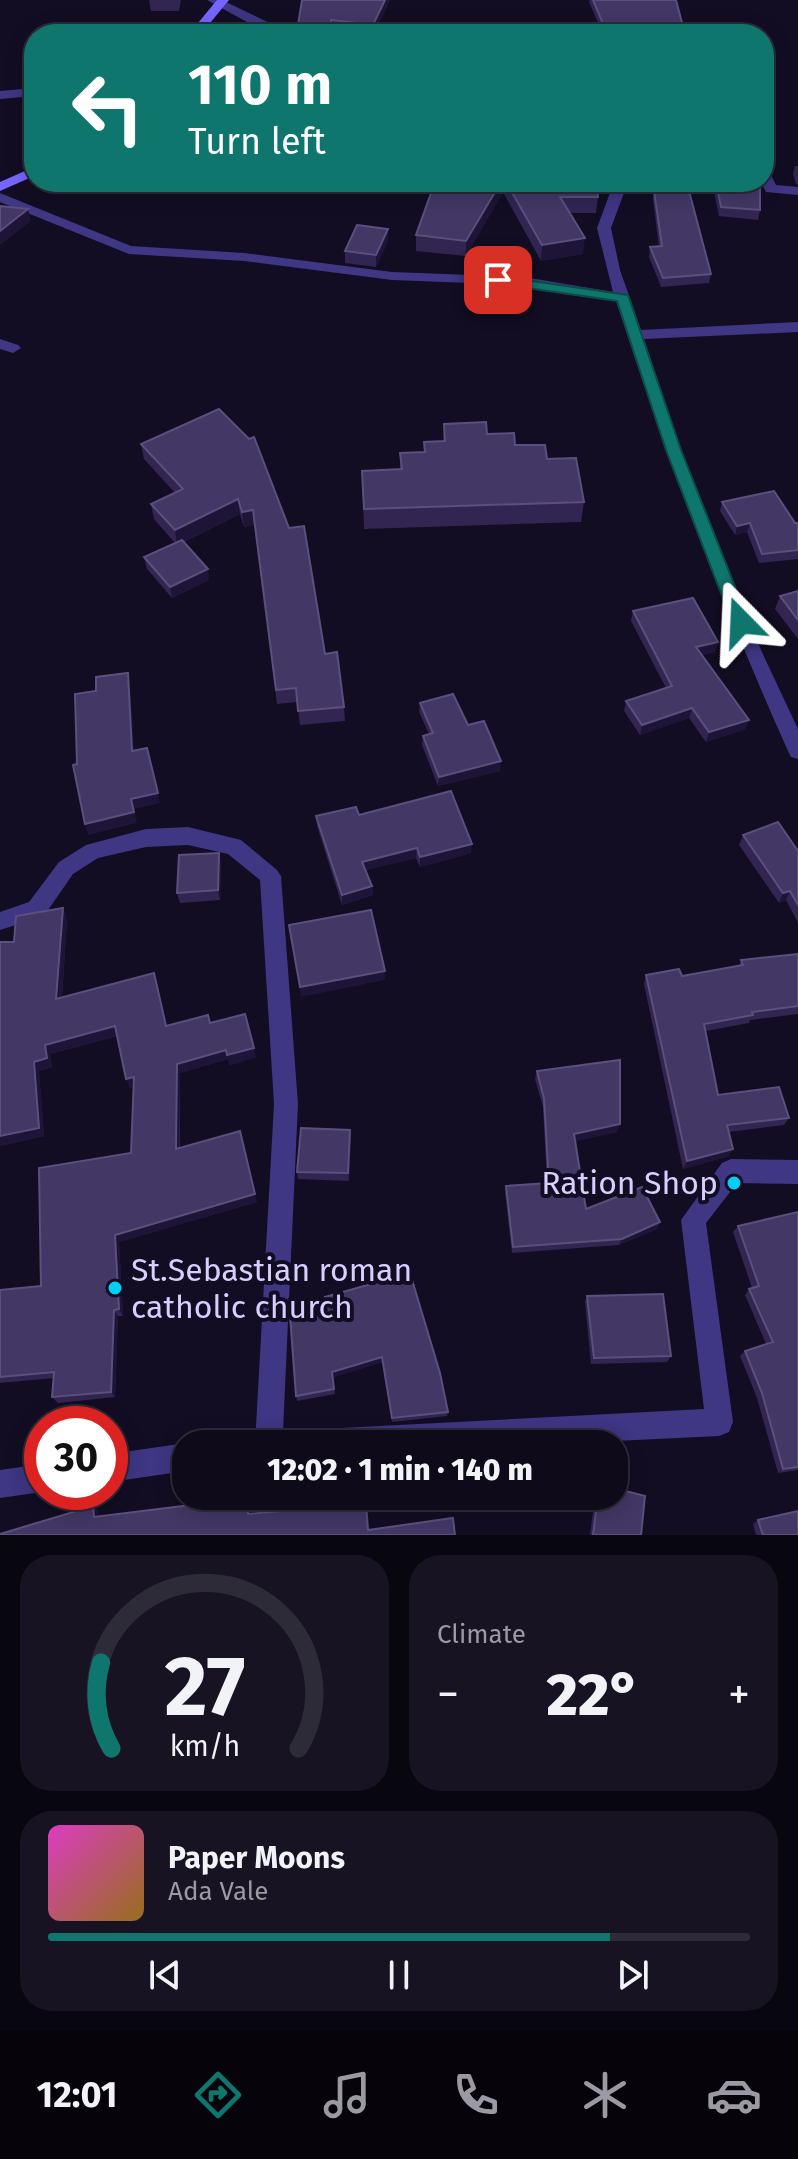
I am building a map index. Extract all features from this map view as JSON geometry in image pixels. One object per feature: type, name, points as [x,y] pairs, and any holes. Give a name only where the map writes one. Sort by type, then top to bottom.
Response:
[{"type":"main road","points":[[202,24],[218,2]]},
{"type":"main road","points":[[0,187],[24,176]]},
{"type":"street","points":[[218,2],[265,24]]},
{"type":"street","points":[[0,95],[24,93]]},
{"type":"street","points":[[774,189],[798,191]]},
{"type":"street","points":[[617,192],[604,228],[623,298],[684,479],[752,650],[798,751]]},
{"type":"street","points":[[0,197],[129,250],[244,257],[392,276],[524,281],[623,298]]},
{"type":"street","points":[[636,335],[798,327]]},
{"type":"street","points":[[0,921],[36,909],[66,868],[93,851],[146,838],[188,836],[234,846],[270,876],[286,1104],[270,1430]]},
{"type":"street","points":[[562,1430],[719,1422],[693,1220],[731,1171],[798,1172]]},
{"type":"street","points":[[128,1465],[172,1459]]},
{"type":"street","points":[[0,1484],[24,1481]]},
{"type":"building","points":[[302,0],[385,0],[373,24],[331,20],[331,24],[298,24]]},
{"type":"building","points":[[593,0],[676,0],[682,24],[603,24]]},
{"type":"building","points":[[431,192],[495,192],[466,241],[416,235]]},
{"type":"building","points":[[512,192],[597,192],[598,197],[560,197],[585,238],[542,245]]},
{"type":"building","points":[[654,192],[689,192],[711,274],[663,278],[650,247],[662,246]]},
{"type":"building","points":[[718,192],[760,192],[760,210],[721,207]]},
{"type":"building","points":[[0,206],[28,209],[0,231]]},
{"type":"building","points":[[357,225],[388,229],[376,255],[345,251]]},
{"type":"building","points":[[219,409],[249,439],[254,437],[289,528],[304,526],[325,654],[337,652],[344,707],[298,711],[296,688],[276,690],[253,510],[242,512],[238,499],[175,530],[151,504],[183,489],[141,444]]},
{"type":"building","points":[[486,422],[487,434],[514,433],[515,445],[545,445],[547,459],[576,458],[584,502],[364,509],[362,471],[402,469],[400,453],[425,452],[424,442],[445,441],[444,424]]},
{"type":"building","points":[[774,491],[798,523],[798,550],[762,554],[750,523],[737,526],[722,502]]},
{"type":"building","points":[[182,540],[208,569],[170,587],[144,557]]},
{"type":"building","points":[[798,591],[798,620],[780,596]]},
{"type":"building","points":[[693,598],[718,642],[696,647],[749,720],[709,732],[692,708],[642,725],[626,701],[672,686],[633,611]]},
{"type":"building","points":[[128,673],[132,751],[147,748],[158,793],[131,799],[134,812],[85,824],[73,765],[77,764],[75,694],[96,691],[96,677]]},
{"type":"building","points":[[453,694],[468,725],[484,721],[501,761],[439,777],[423,736],[433,733],[420,703]]},
{"type":"building","points":[[451,791],[472,844],[420,857],[417,848],[362,862],[372,886],[342,895],[316,816],[356,807],[359,815]]},
{"type":"building","points":[[778,822],[798,851],[798,905],[790,891],[783,893],[743,835]]},
{"type":"building","points":[[219,853],[218,890],[177,893],[179,855]]},
{"type":"building","points":[[63,908],[56,999],[154,973],[166,1026],[208,1015],[210,1023],[245,1014],[254,1048],[227,1055],[226,1050],[177,1064],[176,1149],[240,1131],[255,1194],[115,1235],[119,1309],[114,1310],[111,1392],[52,1397],[54,1372],[0,1377],[0,1290],[41,1286],[39,1168],[131,1153],[134,1077],[126,1079],[115,1026],[45,1045],[47,1058],[34,1062],[39,1128],[0,1136],[0,942],[14,942],[16,916]]},
{"type":"building","points":[[371,910],[385,971],[300,987],[289,925]]},
{"type":"building","points":[[798,954],[798,1006],[752,1012],[753,1015],[704,1024],[718,1095],[779,1087],[789,1118],[727,1125],[733,1149],[687,1161],[646,975],[679,969],[682,976],[743,965],[741,960]]},
{"type":"building","points":[[620,1060],[620,1124],[574,1134],[586,1209],[642,1187],[660,1222],[622,1239],[513,1247],[506,1186],[549,1183],[544,1099],[537,1071]]},
{"type":"building","points":[[301,1128],[350,1130],[348,1173],[297,1172]]},
{"type":"building","points":[[798,1212],[798,1467],[783,1469],[762,1393],[745,1351],[773,1342],[749,1289],[759,1286],[738,1226]]},
{"type":"building","points":[[410,1273],[440,1373],[448,1412],[392,1418],[382,1357],[332,1372],[334,1389],[296,1396],[290,1315],[327,1308],[325,1297]]},
{"type":"building","points":[[663,1294],[671,1356],[594,1358],[587,1296]]},
{"type":"building","points":[[628,1492],[645,1496],[641,1535],[593,1535],[596,1510],[628,1510]]},
{"type":"building","points":[[172,1507],[172,1510],[248,1510],[248,1514],[291,1510],[367,1510],[368,1530],[453,1518],[455,1535],[0,1535],[80,1510],[93,1510],[94,1517]]},
{"type":"building","points":[[798,1511],[798,1535],[763,1535],[758,1520]]},
{"type":"place","name":"Ration Shop","points":[[734,1183]]},
{"type":"place","name":"St.Sebastian roman catholic church","points":[[115,1288]]},
{"type":"route","points":[[498,280],[524,281],[623,298],[673,450],[741,622]]}]
